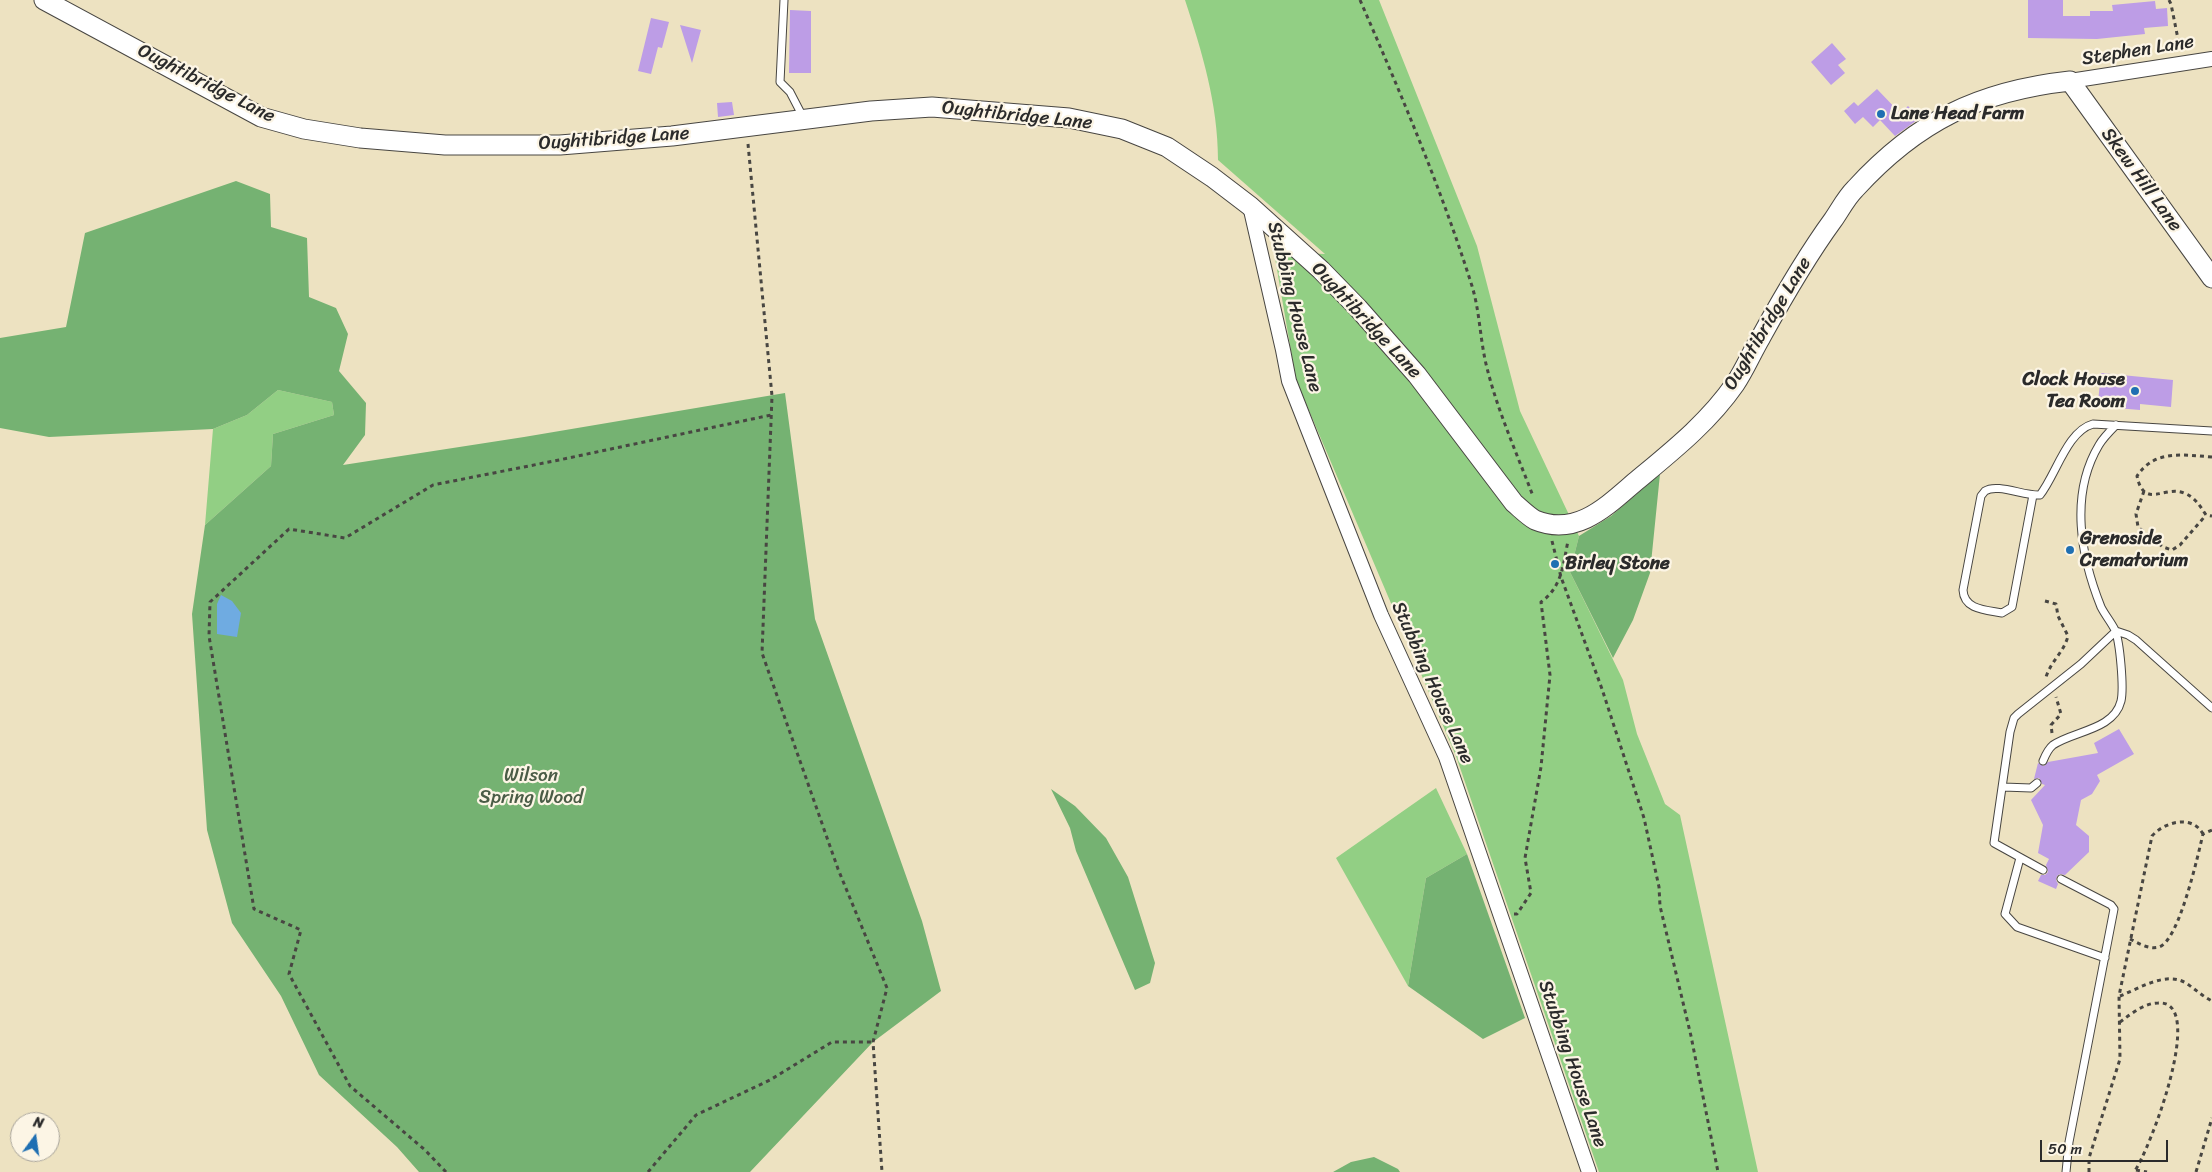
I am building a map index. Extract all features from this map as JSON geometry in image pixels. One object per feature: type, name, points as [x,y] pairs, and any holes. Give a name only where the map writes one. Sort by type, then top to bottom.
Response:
[{"type":"street","name":"Oughtibridge Lane","points":[[44,0],[261,117],[304,130],[360,138],[410,143],[560,145],[672,136],[871,111],[932,107],[1069,118],[1122,129],[1166,147],[1212,177],[1250,206],[1321,270],[1358,308],[1417,375],[1514,503],[1549,523],[1584,521],[1603,509],[1690,437],[1715,410],[1736,382],[1820,238],[1854,190],[1892,153],[1933,123],[1957,109],[1993,95],[2020,88],[2070,81]]},
{"type":"street","name":"Stephen Lane","points":[[2070,81],[2212,59]]},
{"type":"street","name":"Skew Hill Lane","points":[[2070,81],[2212,278]]},
{"type":"street","name":"Stubbing House Lane","points":[[1250,206],[1289,381],[1382,615],[1446,757],[1589,1172]]},
{"type":"lane","points":[[784,0],[780,82],[790,92],[804,119]]},
{"type":"lane","points":[[2033,496],[2015,601],[2012,607],[2002,613],[1975,608],[1968,604],[1963,597],[1963,590],[1982,496],[1985,490],[1994,488],[2033,496],[2040,495],[2067,448],[2081,429],[2093,424],[2212,431]]},
{"type":"lane","points":[[2043,761],[2052,746],[2100,725],[2112,715],[2120,704],[2122,692],[2116,631],[2102,610],[2091,581],[2082,539],[2081,509],[2082,489],[2099,446],[2116,425]]},
{"type":"lane","points":[[2116,631],[2136,640],[2212,708]]},
{"type":"lane","points":[[2043,870],[1994,843],[1995,824],[2003,788],[2010,732],[2014,718],[2081,664],[2116,631]]},
{"type":"lane","points":[[2003,788],[2031,788],[2037,783]]},
{"type":"lane","points":[[2020,858],[2005,914],[2017,927],[2105,958]]},
{"type":"lane","points":[[2061,879],[2114,908],[2069,1142],[2066,1172]]},
{"type":"path","points":[[1360,0],[1402,95],[1473,288],[1487,368],[1507,430],[1534,498],[1549,523],[1561,577],[1602,689],[1644,818],[1659,887],[1660,906],[1691,1036],[1718,1172]]},
{"type":"path","points":[[2168,0],[2171,4],[2183,64]]},
{"type":"path","points":[[747,126],[772,396],[762,653],[838,869],[887,988],[873,1042],[882,1172]]},
{"type":"path","points":[[446,1172],[425,1150],[350,1086],[289,974],[301,930],[254,909],[208,636],[210,602],[288,529],[346,538],[433,484],[560,460],[771,415]]},
{"type":"path","points":[[2212,457],[2169,455],[2144,466],[2137,476],[2139,486],[2148,494],[2159,495],[2175,490],[2184,493],[2195,499],[2206,515],[2212,516]]},
{"type":"path","points":[[2144,491],[2136,514],[2138,527],[2163,547],[2172,550],[2180,545],[2206,515]]},
{"type":"path","points":[[1502,917],[1517,914],[1531,893],[1525,858],[1541,767],[1550,675],[1540,602],[1550,595],[1561,577],[1568,538],[1549,523]]},
{"type":"path","points":[[2089,1172],[2089,1158],[2120,1059],[2119,996],[2130,939],[2152,836],[2159,828],[2177,822],[2191,822],[2199,827],[2203,834],[2186,898],[2166,943],[2158,947],[2148,947],[2130,939]]},
{"type":"path","points":[[2203,834],[2212,830]]},
{"type":"path","points":[[2119,996],[2171,978],[2185,983],[2200,995],[2212,1001]]},
{"type":"path","points":[[2120,1022],[2145,1006],[2158,1002],[2166,1004],[2173,1010],[2177,1027],[2174,1071],[2155,1129],[2135,1171],[2147,1172]]},
{"type":"path","points":[[648,1172],[696,1115],[770,1080],[832,1042],[873,1042]]},
{"type":"path","points":[[2196,1172],[2212,1118]]},
{"type":"green space","points":[[1185,0],[1379,0],[1477,246],[1520,411],[1579,536],[1570,572],[1623,680],[1637,734],[1665,804],[1680,815],[1758,1172],[1599,1172],[1456,756],[1296,380],[1274,252],[1325,254],[1218,160],[1215,119],[1208,78]]},
{"type":"green space","name":"Wilson Spring Wood","points":[[236,181],[270,194],[271,227],[307,238],[309,297],[336,308],[348,334],[339,371],[366,403],[365,435],[343,465],[785,393],[815,619],[922,921],[941,991],[873,1042],[750,1172],[419,1172],[397,1147],[319,1075],[281,996],[232,923],[207,830],[192,614],[205,525],[271,466],[273,434],[334,415],[332,402],[278,390],[247,415],[213,429],[49,437],[0,428],[0,338],[66,327],[85,233]]},
{"type":"green space","points":[[278,390],[332,402],[334,415],[273,434],[271,466],[205,525],[213,429],[247,415]]},
{"type":"green space","points":[[1660,474],[1650,573],[1633,620],[1613,658],[1570,572],[1579,536],[1611,516]]},
{"type":"green space","points":[[1436,788],[1467,854],[1426,878],[1408,986],[1336,858]]},
{"type":"green space","points":[[1051,789],[1075,806],[1106,838],[1128,877],[1155,963],[1150,983],[1135,990],[1076,851],[1070,828]]},
{"type":"green space","points":[[1467,854],[1525,1018],[1483,1039],[1408,986],[1426,878]]},
{"type":"green space","points":[[1374,1157],[1398,1169],[1400,1172],[1333,1172],[1351,1162]]},
{"type":"water","points":[[221,595],[232,601],[241,613],[237,637],[217,634],[217,604]]},
{"type":"building","points":[[2028,0],[2063,0],[2063,16],[2090,16],[2090,11],[2113,11],[2112,5],[2155,1],[2156,9],[2167,8],[2168,26],[2144,28],[2145,34],[2097,39],[2028,38]]},
{"type":"building","points":[[790,10],[811,11],[811,73],[789,73]]},
{"type":"building","points":[[651,18],[669,22],[662,48],[658,47],[651,74],[638,71]]},
{"type":"building","points":[[680,25],[701,30],[692,63]]},
{"type":"building","points":[[1832,43],[1846,59],[1838,65],[1845,73],[1831,85],[1811,62]]},
{"type":"building","name":"Lane Head Farm","points":[[1877,89],[1900,113],[1908,106],[1920,118],[1895,136],[1880,120],[1873,127],[1863,117],[1855,124],[1844,111],[1854,102],[1858,106]]},
{"type":"building","points":[[732,102],[734,115],[718,117],[717,103]]},
{"type":"building","points":[[2101,373],[2173,380],[2171,407],[2140,404],[2140,410],[2116,408],[2116,404],[2098,402]]},
{"type":"building","points":[[2119,729],[2134,754],[2097,775],[2100,781],[2092,794],[2081,800],[2076,825],[2089,836],[2089,852],[2065,875],[2060,874],[2057,876],[2058,884],[2056,889],[2038,881],[2041,875],[2045,875],[2048,872],[2046,865],[2049,859],[2038,853],[2043,825],[2031,800],[2045,785],[2042,784],[2039,778],[2034,779],[2038,763],[2044,766],[2048,762],[2098,753],[2094,743]]},
{"type":"place","name":"Lane Head Farm","points":[[1881,114]]},
{"type":"place","name":"Clock House Tea Room","points":[[2135,391]]},
{"type":"place","name":"Grenoside Crematorium","points":[[2070,550]]},
{"type":"place","name":"Birley Stone","points":[[1555,564]]}]
